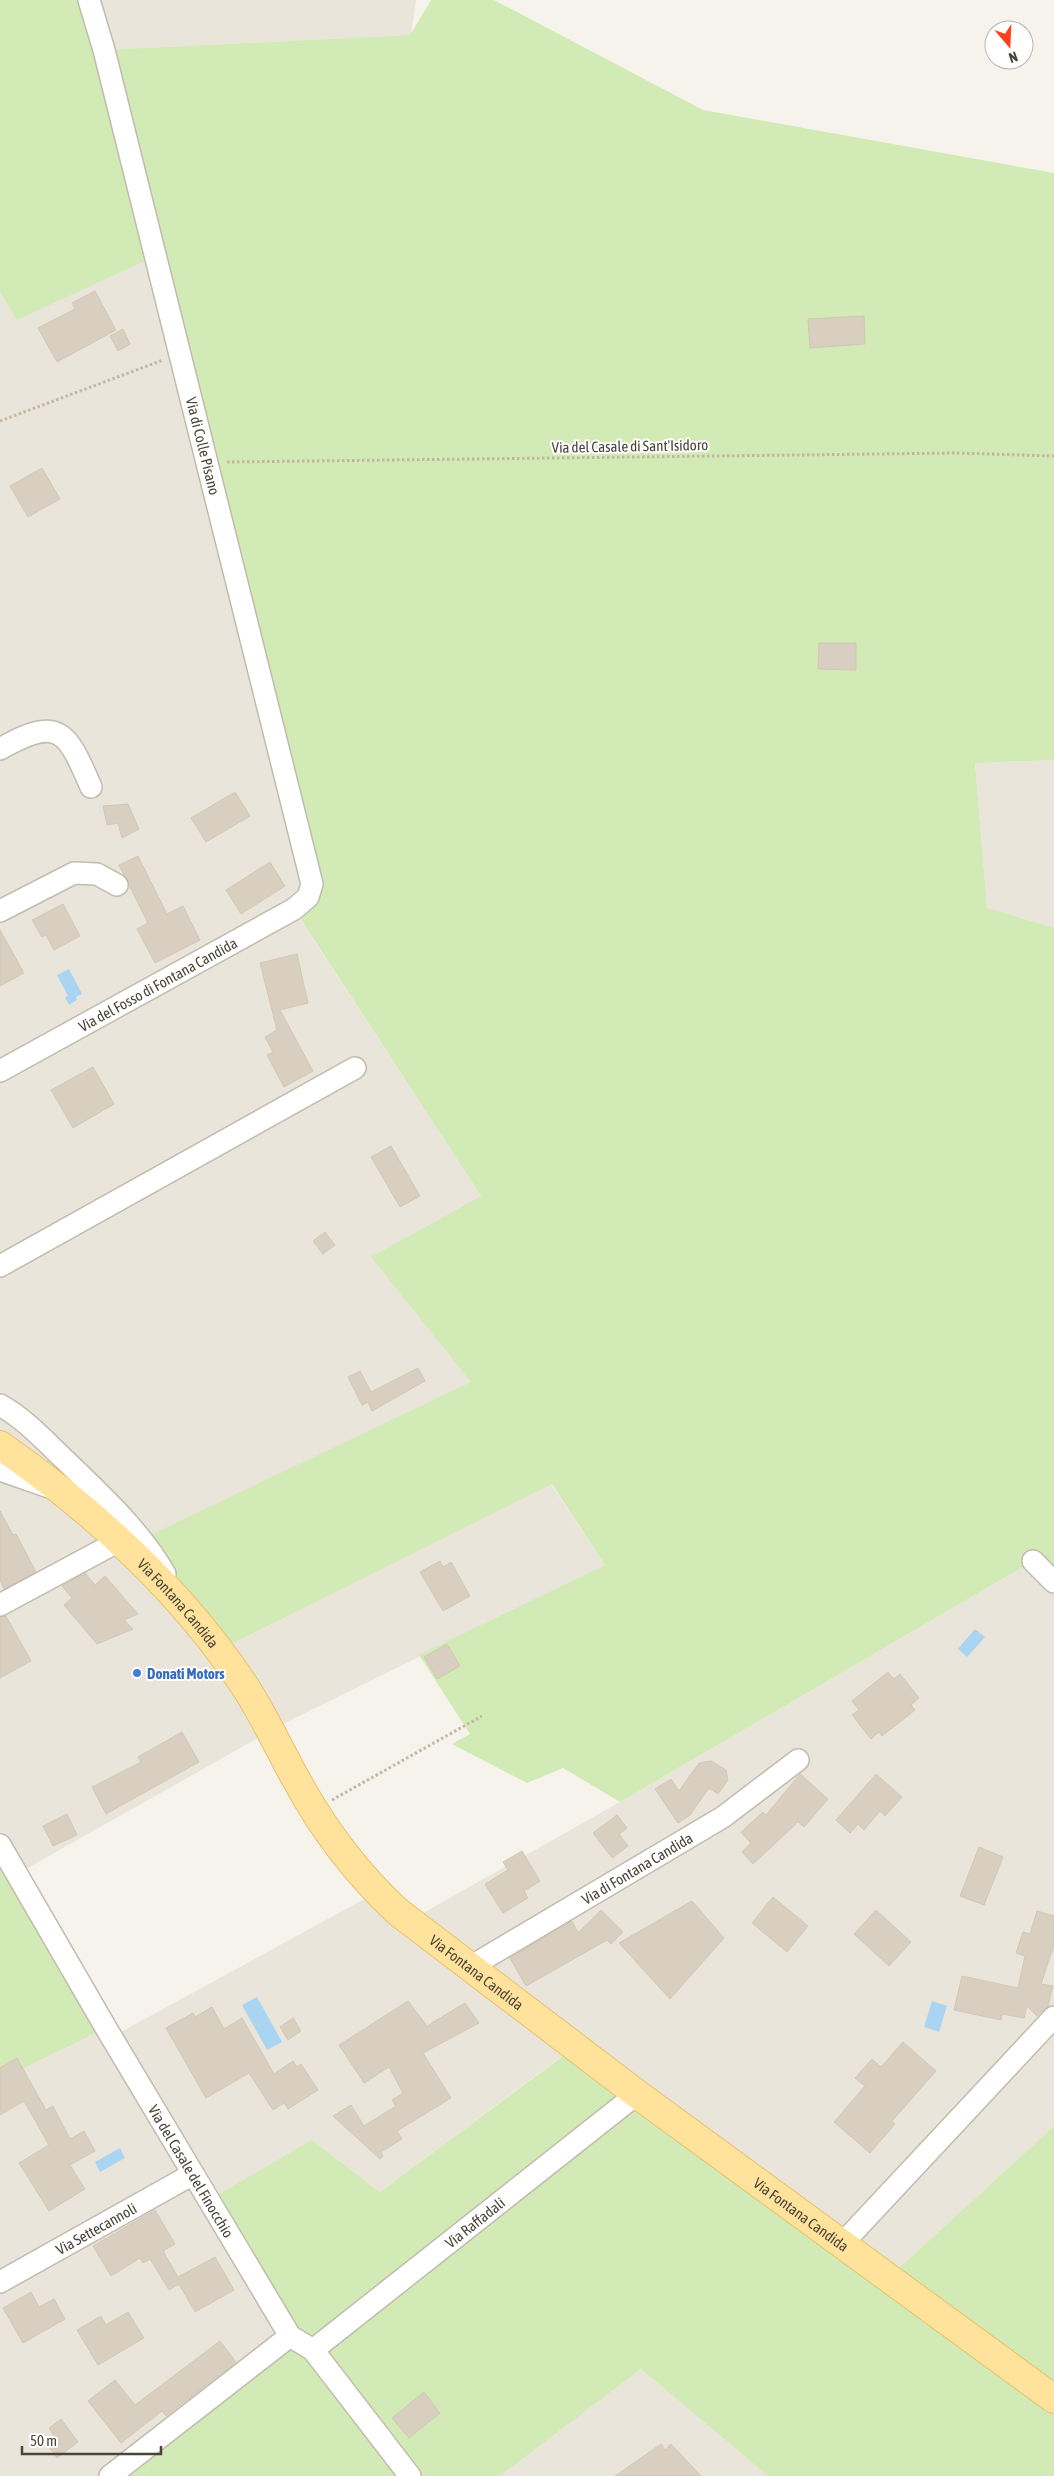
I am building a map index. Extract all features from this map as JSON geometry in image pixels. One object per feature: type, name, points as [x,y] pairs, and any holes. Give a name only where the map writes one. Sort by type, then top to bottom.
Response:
[{"type":"main road","name":"Via Fontana Candida","points":[[0,1445],[62,1490],[177,1596],[215,1643],[247,1690],[314,1809],[345,1853],[383,1897],[413,1924],[637,2094],[1054,2400]]},
{"type":"street","name":"Via di Colle Pisano","points":[[89,0],[104,50],[206,462],[311,873],[310,893]]},
{"type":"street","points":[[0,749],[35,732],[55,731],[65,737],[72,746],[91,787]]},
{"type":"street","points":[[0,911],[74,873],[97,874],[118,885]]},
{"type":"street","name":"Via del Fosso di Fontana Candida","points":[[0,1071],[294,909],[310,893]]},
{"type":"street","points":[[0,1266],[355,1068]]},
{"type":"street","points":[[0,1405],[26,1423],[113,1506],[146,1546],[177,1596]]},
{"type":"street","points":[[0,1470],[62,1490]]},
{"type":"street","points":[[0,1605],[119,1541]]},
{"type":"street","points":[[1033,1561],[1054,1582]]},
{"type":"street","name":"Via di Fontana Candida","points":[[470,1967],[717,1821],[798,1760]]},
{"type":"street","name":"Via del Casale del Finocchio","points":[[0,1845],[290,2336],[312,2350],[410,2476]]},
{"type":"street","points":[[842,2244],[1054,2017]]},
{"type":"street","name":"Via Raffadali","points":[[312,2350],[637,2094]]},
{"type":"street","name":"Via Settecannoli","points":[[0,2282],[193,2174]]},
{"type":"street","points":[[110,2476],[290,2336]]},
{"type":"path","points":[[0,421],[180,354]]},
{"type":"path","name":"Via del Casale di Sant'Isidoro","points":[[206,462],[957,453],[1054,456]]},
{"type":"path","points":[[314,1809],[482,1716]]},
{"type":"shaded area","points":[[89,0],[416,0],[411,35],[104,50]]},
{"type":"shaded area","points":[[155,256],[311,873],[294,910],[481,1196],[372,1257],[472,1382],[126,1547],[220,1650],[551,1484],[605,1565],[281,1725],[17,1874],[0,1845],[0,292],[17,319]]},
{"type":"shaded area","points":[[1054,760],[1054,928],[987,909],[975,763]]},
{"type":"shaded area","points":[[1033,1561],[1054,1582],[1054,2126],[888,2278],[574,2047],[380,2192],[312,2140],[290,2336],[110,2476],[0,2476],[0,2080],[106,2028],[119,2033],[377,1892],[409,1921],[620,1802]]},
{"type":"shaded area","points":[[641,2369],[768,2476],[500,2476]]},
{"type":"green space","points":[[0,0],[80,0],[97,55],[147,260],[17,320],[0,292]]},
{"type":"green space","points":[[431,0],[494,0],[703,110],[1054,173],[1054,760],[975,763],[987,908],[1054,928],[1054,1582],[1033,1561],[620,1802],[563,1768],[527,1783],[452,1744],[470,1734],[419,1655],[605,1565],[552,1484],[220,1650],[125,1547],[471,1382],[371,1257],[481,1196],[294,909],[308,897],[104,50],[410,35]]},
{"type":"green space","points":[[0,1845],[106,2028],[0,2080]]},
{"type":"green space","points":[[575,2047],[888,2278],[1054,2126],[1054,2476],[768,2476],[641,2369],[500,2476],[110,2476],[290,2336],[209,2200],[312,2140],[380,2192]]},
{"type":"water","points":[[69,969],[82,994],[76,997],[77,1000],[69,1005],[65,997],[68,996],[57,975]]},
{"type":"water","points":[[975,1629],[985,1637],[967,1657],[958,1649]]},
{"type":"water","points":[[257,1997],[282,2042],[267,2050],[242,2005]]},
{"type":"water","points":[[932,2001],[947,2006],[939,2032],[924,2027]]},
{"type":"water","points":[[120,2148],[125,2158],[100,2172],[95,2162]]},
{"type":"building","points":[[95,291],[116,330],[57,362],[38,328],[75,309],[72,303]]},
{"type":"building","points":[[864,316],[865,344],[810,348],[808,319]]},
{"type":"building","points":[[123,329],[130,344],[118,351],[110,336]]},
{"type":"building","points":[[42,468],[60,499],[28,517],[10,486]]},
{"type":"building","points":[[819,643],[856,643],[856,670],[818,669]]},
{"type":"building","points":[[235,792],[250,816],[206,842],[191,818]]},
{"type":"building","points":[[128,804],[139,829],[122,838],[118,823],[107,825],[103,806]]},
{"type":"building","points":[[138,856],[167,914],[183,906],[200,940],[155,963],[137,929],[148,923],[119,865]]},
{"type":"building","points":[[270,862],[285,886],[241,914],[226,890]]},
{"type":"building","points":[[63,904],[80,936],[54,950],[46,935],[42,937],[32,920]]},
{"type":"building","points":[[0,930],[24,973],[0,986]]},
{"type":"building","points":[[297,954],[308,1003],[280,1010],[313,1071],[284,1087],[267,1055],[273,1052],[265,1037],[277,1030],[260,963]]},
{"type":"building","points":[[93,1067],[114,1104],[73,1128],[51,1090]]},
{"type":"building","points":[[391,1146],[420,1196],[400,1207],[371,1157]]},
{"type":"building","points":[[325,1232],[335,1245],[323,1254],[313,1241]]},
{"type":"building","points":[[418,1368],[425,1381],[372,1411],[368,1402],[362,1405],[348,1377],[360,1371],[371,1392]]},
{"type":"building","points":[[0,1511],[13,1535],[16,1534],[36,1572],[4,1589],[0,1580]]},
{"type":"building","points":[[440,1561],[443,1567],[451,1562],[470,1596],[443,1611],[420,1572]]},
{"type":"building","points":[[85,1573],[95,1585],[105,1576],[138,1614],[124,1620],[133,1629],[97,1644],[64,1605],[72,1598],[62,1586]]},
{"type":"building","points":[[6,1616],[31,1661],[0,1678],[0,1617]]},
{"type":"building","points":[[447,1644],[460,1666],[437,1679],[424,1657]]},
{"type":"building","points":[[888,1672],[894,1679],[900,1674],[919,1698],[911,1705],[915,1710],[882,1736],[879,1732],[871,1739],[852,1715],[859,1710],[852,1701]]},
{"type":"building","points":[[182,1732],[199,1762],[106,1814],[92,1787],[141,1762],[138,1757]]},
{"type":"building","points":[[711,1761],[726,1770],[728,1780],[718,1794],[709,1788],[690,1815],[678,1823],[655,1789],[671,1779],[679,1791],[699,1763]]},
{"type":"building","points":[[800,1774],[828,1799],[804,1827],[798,1822],[753,1864],[742,1852],[751,1843],[741,1832],[763,1812],[766,1815]]},
{"type":"building","points":[[876,1774],[902,1797],[885,1816],[880,1811],[864,1830],[858,1824],[850,1833],[836,1820]]},
{"type":"building","points":[[67,1814],[77,1835],[53,1846],[43,1826]]},
{"type":"building","points":[[617,1815],[627,1828],[619,1834],[628,1846],[612,1858],[593,1833]]},
{"type":"building","points":[[979,1847],[1003,1857],[984,1905],[960,1896]]},
{"type":"building","points":[[522,1851],[540,1881],[524,1891],[528,1898],[503,1913],[485,1884],[508,1870],[503,1862]]},
{"type":"building","points":[[773,1897],[808,1926],[787,1952],[752,1923]]},
{"type":"building","points":[[692,1901],[724,1938],[670,1999],[619,1943]]},
{"type":"building","points":[[601,1910],[623,1932],[611,1944],[607,1940],[526,1986],[510,1958],[572,1921],[578,1933]]},
{"type":"building","points":[[876,1910],[911,1942],[889,1966],[854,1934]]},
{"type":"building","points":[[1037,1911],[1054,1916],[1054,1945],[1041,1984],[1053,1986],[1048,2006],[1037,2016],[1027,2006],[1024,2018],[1002,2014],[1001,2020],[954,2010],[962,1976],[1018,1988],[1025,1956],[1016,1953],[1023,1932],[1030,1934]]},
{"type":"building","points":[[408,2001],[427,2026],[465,2003],[479,2023],[423,2053],[451,2098],[397,2131],[402,2139],[381,2152],[383,2156],[380,2159],[333,2116],[351,2105],[364,2126],[396,2106],[392,2100],[403,2093],[389,2067],[364,2083],[339,2045]]},
{"type":"building","points":[[212,2007],[224,2029],[242,2018],[274,2074],[293,2061],[297,2067],[301,2064],[318,2090],[288,2109],[284,2103],[273,2110],[249,2073],[206,2098],[166,2028],[193,2013],[195,2017]]},
{"type":"building","points":[[293,2018],[301,2031],[288,2040],[280,2027]]},
{"type":"building","points":[[903,2042],[936,2071],[892,2121],[895,2124],[870,2153],[834,2122],[865,2086],[855,2078],[872,2059],[881,2067]]},
{"type":"building","points":[[17,2058],[46,2110],[53,2106],[70,2139],[84,2131],[95,2151],[70,2165],[85,2189],[49,2211],[19,2163],[49,2145],[24,2101],[0,2115],[0,2068]]},
{"type":"building","points":[[155,2210],[175,2244],[163,2251],[178,2277],[215,2257],[234,2290],[195,2312],[179,2284],[169,2290],[150,2259],[143,2263],[140,2258],[111,2276],[93,2246]]},
{"type":"building","points":[[31,2292],[39,2307],[54,2299],[65,2319],[23,2343],[3,2308]]},
{"type":"building","points":[[128,2312],[144,2338],[98,2365],[77,2330],[101,2316],[106,2325]]},
{"type":"building","points":[[220,2341],[236,2362],[166,2416],[162,2411],[121,2443],[88,2401],[115,2380],[135,2405]]},
{"type":"building","points":[[424,2392],[440,2413],[409,2438],[392,2418]]},
{"type":"building","points":[[61,2419],[78,2442],[57,2458],[46,2443],[55,2437],[49,2428]]},
{"type":"building","points":[[661,2444],[665,2450],[671,2444],[701,2476],[615,2476]]},
{"type":"place","name":"Donati Motors","points":[[137,1673]]}]
